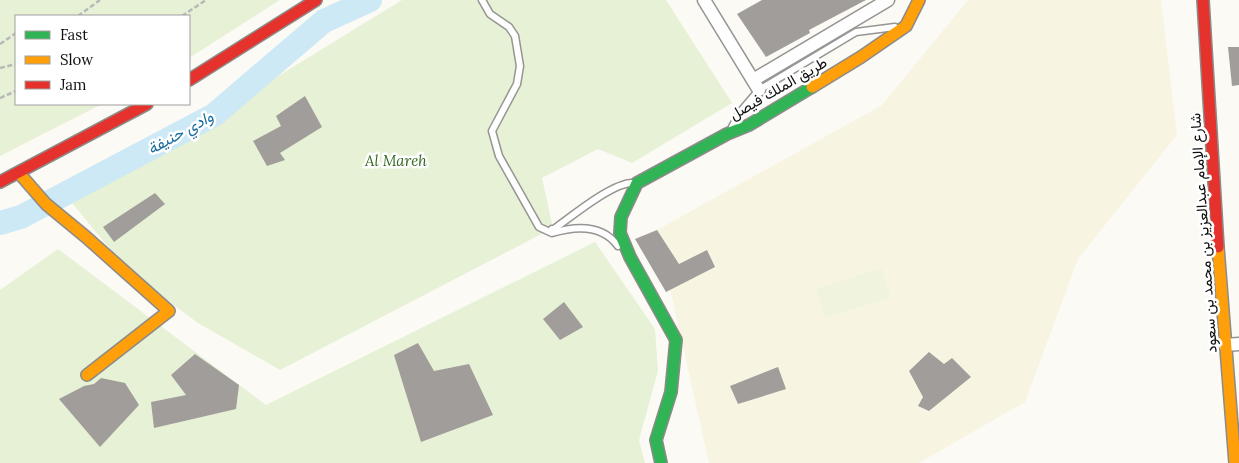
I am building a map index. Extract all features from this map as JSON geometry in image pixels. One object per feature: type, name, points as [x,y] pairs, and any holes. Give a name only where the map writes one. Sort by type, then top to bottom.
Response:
[{"type":"street","points":[[190,79],[316,0]]},
{"type":"street","points":[[704,0],[756,85],[888,0]]},
{"type":"street","name":"طريق الملك فيصل","points":[[637,184],[727,134],[749,126],[861,56],[906,26],[919,0]]},
{"type":"street","name":"شارع الإمام عبدالعزيز بن محمد بن سعود","points":[[1204,0],[1207,88],[1235,463]]},
{"type":"street","points":[[0,182],[145,105]]},
{"type":"street","points":[[19,172],[46,204],[86,237],[168,311],[87,375]]},
{"type":"street","points":[[637,184],[621,216],[620,233],[630,257],[676,340],[671,392],[656,440],[661,463]]},
{"type":"street","points":[[1225,345],[1239,344]]},
{"type":"lane","points":[[482,0],[490,14],[509,27],[515,36],[520,66],[517,84],[492,131],[499,156],[539,227],[552,233],[568,228],[581,227],[601,231],[630,257]]},
{"type":"lane","points":[[727,134],[756,85],[856,32],[906,26]]},
{"type":"lane","points":[[539,227],[554,230],[576,213],[620,185],[637,184]]},
{"type":"path","points":[[79,15],[100,0]]},
{"type":"path","points":[[184,15],[206,0]]},
{"type":"path","points":[[0,44],[15,34]]},
{"type":"path","points":[[0,68],[15,64]]},
{"type":"path","points":[[0,98],[15,91]]},
{"type":"shaded area","points":[[968,0],[1161,0],[1177,135],[1078,259],[1025,402],[919,463],[709,463],[657,230],[882,105]]},
{"type":"green space","points":[[0,0],[280,0],[190,57],[190,15],[15,15],[15,105],[100,105],[0,156]]},
{"type":"green space","name":"Al Mareh","points":[[402,0],[666,0],[732,103],[632,163],[598,149],[542,178],[553,228],[280,370],[198,323],[128,271],[72,203]]},
{"type":"green space","points":[[595,242],[655,329],[658,371],[639,440],[645,463],[0,463],[0,290],[58,249],[266,405]]},
{"type":"green space","points":[[881,268],[891,297],[825,318],[816,289]]},
{"type":"building","points":[[762,0],[866,0],[809,30],[810,33],[766,57],[737,14]]},
{"type":"building","points":[[1228,47],[1239,47],[1239,85],[1232,86]]},
{"type":"building","points":[[305,96],[322,127],[280,153],[285,160],[267,166],[253,141],[281,126],[276,116]]},
{"type":"building","points":[[155,193],[165,204],[114,242],[103,227]]},
{"type":"building","points":[[657,230],[679,264],[707,250],[715,267],[666,292],[635,239]]},
{"type":"building","points":[[564,302],[583,327],[560,340],[543,319]]},
{"type":"building","points":[[418,343],[434,371],[469,364],[493,415],[421,442],[394,355]]},
{"type":"building","points":[[929,352],[944,364],[952,358],[971,377],[929,411],[918,406],[923,397],[909,371]]},
{"type":"building","points":[[195,354],[239,385],[236,409],[154,428],[151,402],[186,395],[171,375]]},
{"type":"building","points":[[778,367],[786,389],[738,404],[730,386]]},
{"type":"building","points":[[101,378],[125,383],[139,405],[100,447],[59,399],[84,386],[94,384]]},
{"type":"waterway","name":"وادي حنيفة","points":[[0,223],[21,217],[214,115],[324,21],[370,0]]},
{"type":"traffic: fast","points":[[661,463],[656,440],[671,392],[676,340],[630,257],[620,233],[621,217],[637,183],[727,134],[749,125],[812,87]]},
{"type":"traffic: slow","points":[[812,87],[861,57],[906,26],[919,0]]},
{"type":"traffic: slow","points":[[19,173],[46,204],[169,311],[87,375]]},
{"type":"traffic: slow","points":[[1218,247],[1235,463]]},
{"type":"traffic: jam","points":[[190,79],[316,0]]},
{"type":"traffic: jam","points":[[1203,0],[1218,247]]},
{"type":"traffic: jam","points":[[0,182],[145,105]]}]
